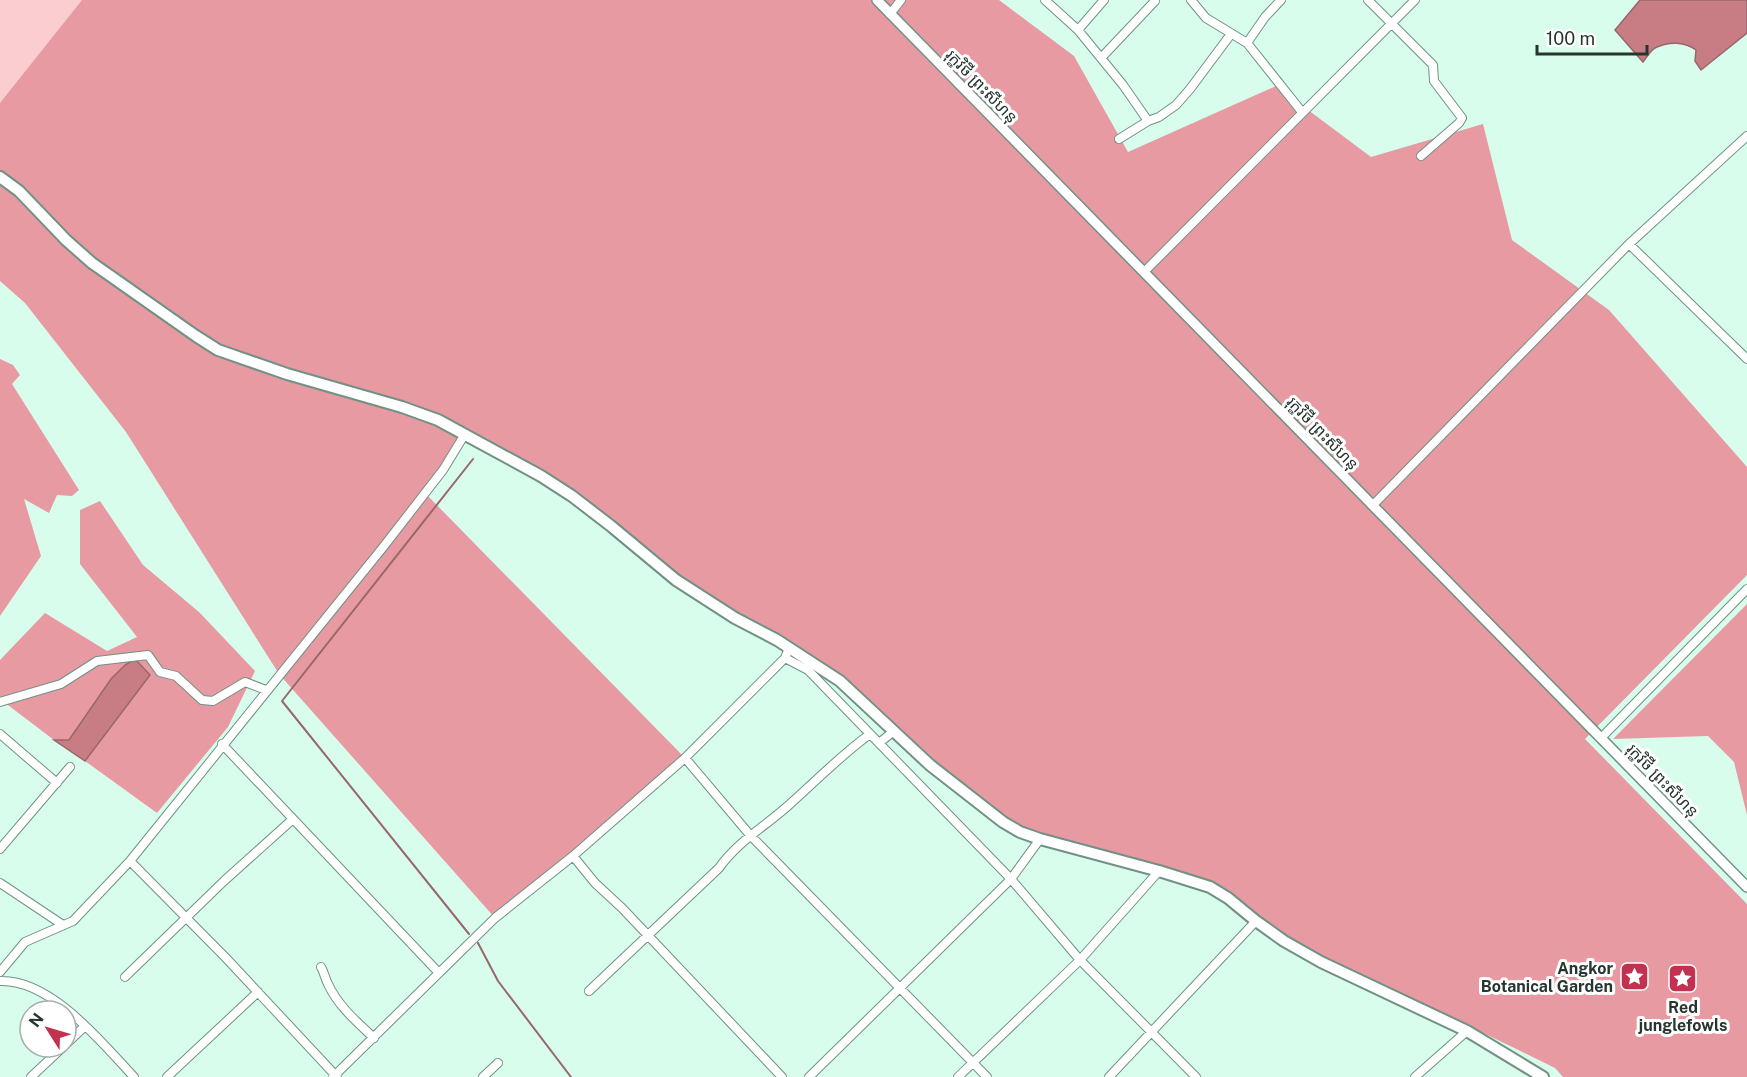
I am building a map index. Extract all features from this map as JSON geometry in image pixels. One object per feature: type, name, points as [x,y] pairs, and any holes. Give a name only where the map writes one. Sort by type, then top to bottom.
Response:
[{"type":"main road","points":[[0,177],[19,191],[66,240],[93,263],[218,350],[288,374],[402,406],[438,420],[541,476],[611,526],[676,580],[787,653],[840,681],[930,765],[1003,822],[1020,832],[1210,887],[1284,941],[1321,963],[1467,1031],[1543,1077]]},
{"type":"street","name":"រុក្ខវិថី ព្រះសីហនុ","points":[[877,0],[1747,887]]},
{"type":"street","points":[[890,14],[901,0]]},
{"type":"street","points":[[1045,0],[1078,30],[1148,121]]},
{"type":"street","points":[[1078,30],[1104,0]]},
{"type":"street","points":[[1191,0],[1206,18],[1247,43],[1302,112]]},
{"type":"street","points":[[1247,43],[1265,17],[1281,0]]},
{"type":"street","points":[[1368,0],[1433,65],[1434,81],[1462,118],[1421,156]]},
{"type":"street","points":[[1143,272],[1415,0]]},
{"type":"street","points":[[1101,58],[1155,1]]},
{"type":"street","points":[[1119,139],[1159,117],[1183,98],[1230,34]]},
{"type":"street","points":[[1372,505],[1629,244],[1747,136]]},
{"type":"street","points":[[1629,244],[1747,359]]},
{"type":"street","points":[[134,1077],[68,1011],[34,988],[1,979],[25,942],[73,921],[86,910],[129,861],[384,546],[442,470],[465,434]]},
{"type":"street","points":[[1601,738],[1747,589]]},
{"type":"street","points":[[129,861],[258,992],[335,1076],[495,918],[573,856],[685,758],[787,653],[808,670],[1011,879],[1080,960],[1196,1077]]},
{"type":"street","points":[[0,702],[61,684],[97,661],[130,655],[148,655],[159,672],[176,676],[202,700],[213,701],[245,682],[266,690]]},
{"type":"street","points":[[879,743],[894,731]]},
{"type":"street","points":[[0,734],[57,783]]},
{"type":"street","points":[[589,991],[719,868],[729,854],[789,805],[840,757],[870,734]]},
{"type":"street","points":[[222,744],[439,973]]},
{"type":"street","points":[[685,758],[750,835],[987,1077]]},
{"type":"street","points":[[0,849],[70,767]]},
{"type":"street","points":[[125,977],[293,819]]},
{"type":"street","points":[[808,1077],[1011,879],[1040,839]]},
{"type":"street","points":[[573,856],[595,883],[782,1077]]},
{"type":"street","points":[[958,1077],[1080,960],[1160,871]]},
{"type":"street","points":[[0,883],[63,925]]},
{"type":"street","points":[[1108,1077],[1256,921]]},
{"type":"street","points":[[321,967],[327,984],[337,1000],[348,1014],[374,1038]]},
{"type":"street","points":[[167,1077],[258,992]]},
{"type":"street","points":[[78,1032],[84,1026]]},
{"type":"street","points":[[1415,1077],[1467,1031]]},
{"type":"street","points":[[31,1077],[50,1059]]},
{"type":"street","points":[[483,1077],[498,1063]]},
{"type":"shaded area","points":[[0,0],[146,0],[0,201]]},
{"type":"shaded area","points":[[82,0],[999,0],[1074,56],[1128,152],[1276,86],[1371,157],[1483,124],[1512,240],[1609,310],[1747,467],[1747,575],[1585,739],[1747,904],[1747,1077],[1563,1077],[1555,1068],[1471,1027],[1437,1017],[1321,962],[1228,898],[1003,822],[840,681],[676,580],[611,526],[465,434],[425,493],[685,758],[495,918],[279,674],[126,432],[25,303],[0,281],[0,103]]},
{"type":"shaded area","points":[[1640,0],[1747,0],[1747,33],[1701,70],[1695,61],[1696,50],[1677,43],[1655,48],[1643,62],[1615,30]]},
{"type":"shaded area","points":[[0,359],[13,365],[20,375],[12,384],[79,490],[72,496],[57,495],[49,513],[24,499],[41,556],[0,616]]},
{"type":"shaded area","points":[[100,501],[143,565],[199,612],[255,671],[228,727],[157,813],[85,761],[149,675],[111,679],[69,740],[54,740],[0,699],[0,660],[45,613],[107,651],[137,637],[80,564],[80,510]]},
{"type":"shaded area","points":[[1747,604],[1747,815],[1734,762],[1708,736],[1613,739]]},
{"type":"shaded area","points":[[135,659],[150,675],[85,761],[54,740],[69,740],[111,679]]},
{"type":"waterway","points":[[469,934],[282,701],[473,459]]},
{"type":"waterway","points":[[478,943],[498,981],[571,1077]]},
{"type":"place","name":"Angkor Botanical Garden","points":[[1634,977]]},
{"type":"place","name":"Red junglefowls","points":[[1683,979]]}]
